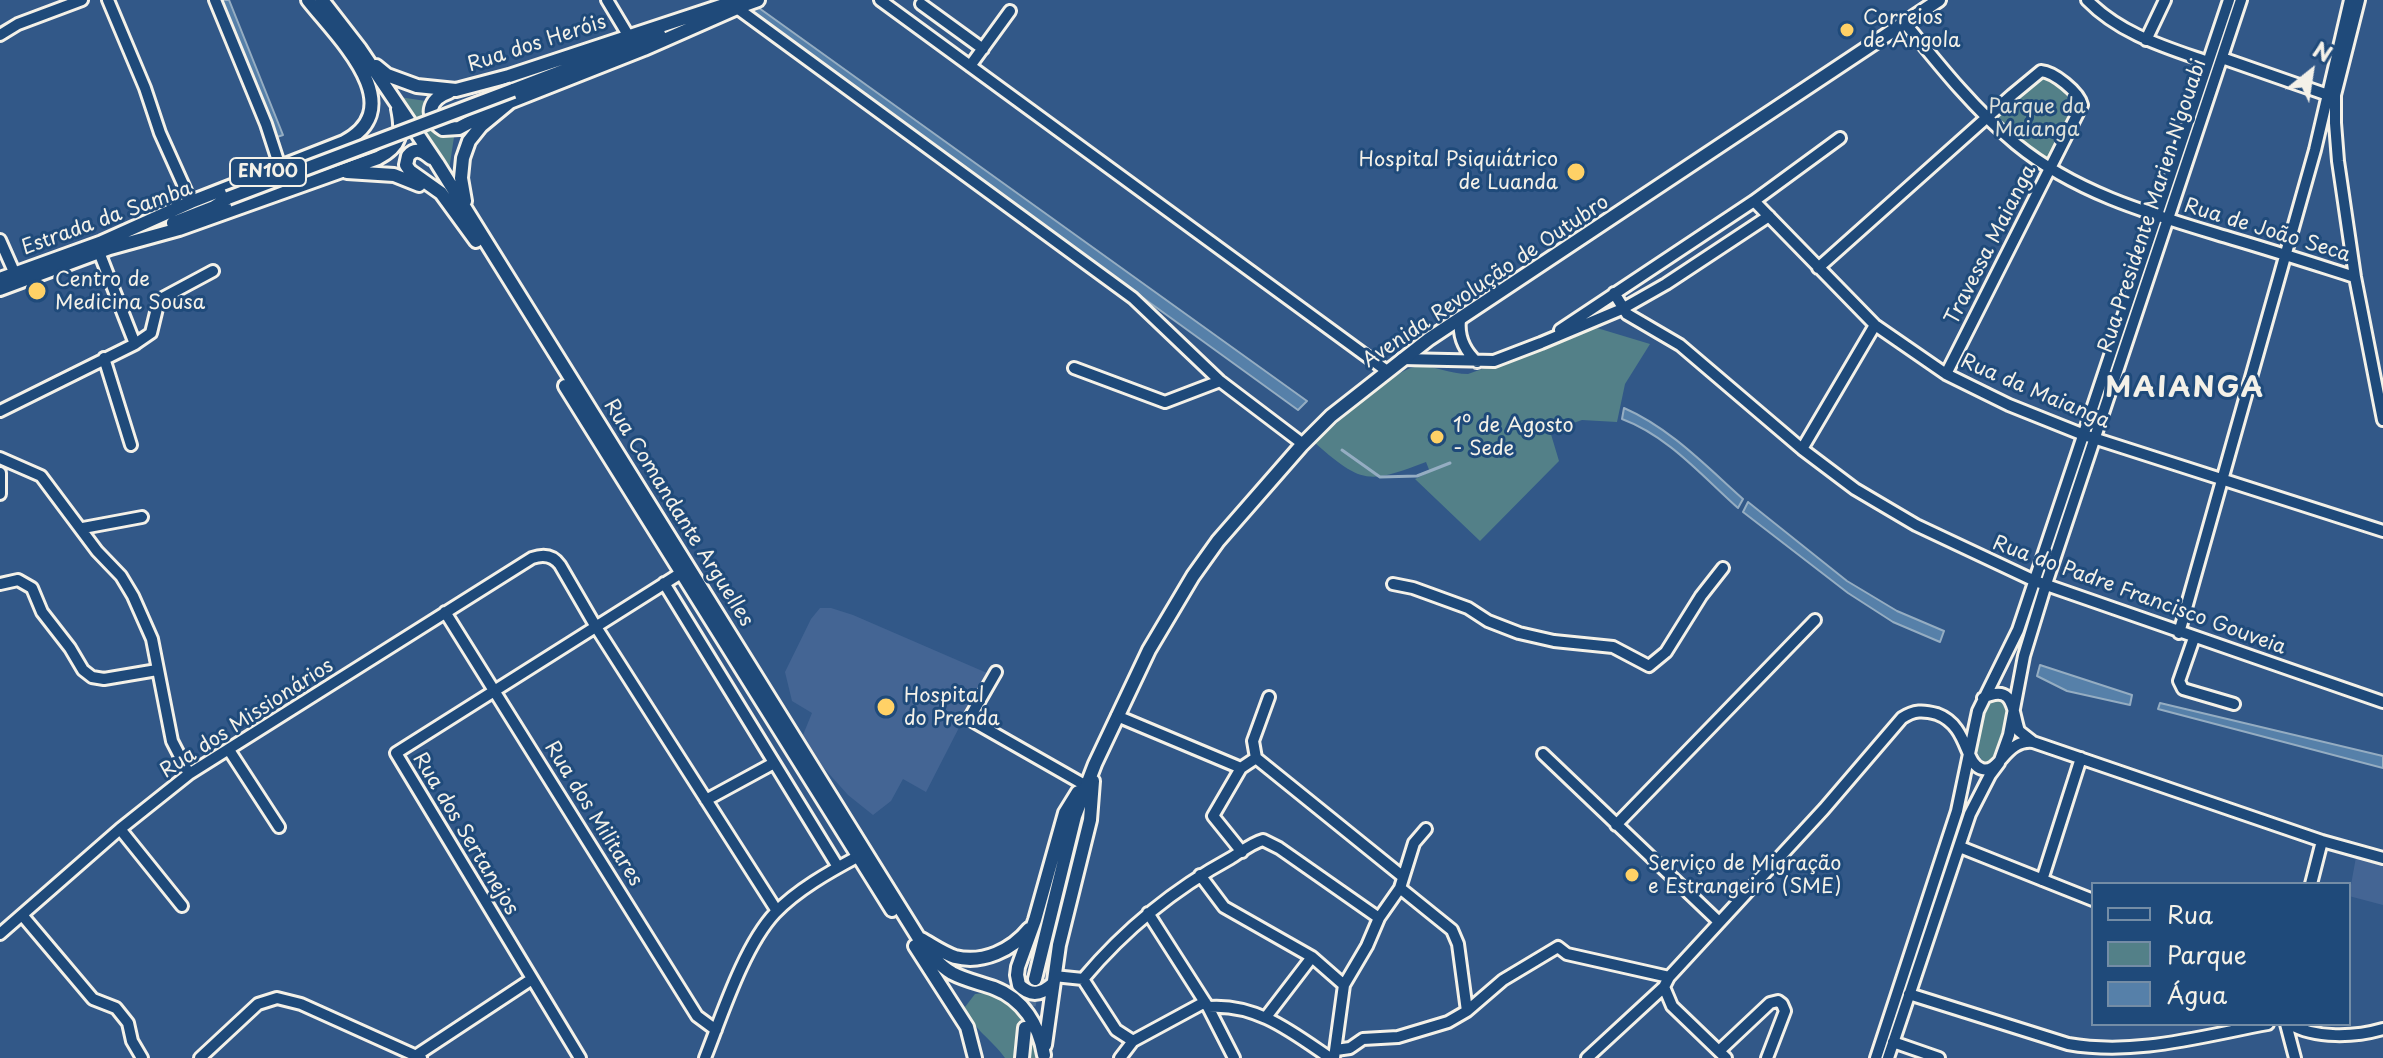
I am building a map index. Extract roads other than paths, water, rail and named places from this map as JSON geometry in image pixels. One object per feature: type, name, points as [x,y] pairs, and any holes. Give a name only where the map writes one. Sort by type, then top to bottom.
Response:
[{"type":"main road","name":"EN100","points":[[104,247],[191,202],[351,139],[366,123],[372,102],[366,76],[308,0]]},
{"type":"main road","name":"Rua Comandante Arguelles","points":[[322,0],[360,49],[437,163],[476,235],[681,573],[857,857],[967,1027],[975,1058]]},
{"type":"main road","name":"Rua dos Heróis","points":[[360,49],[378,69],[402,81],[417,86],[456,90],[509,76],[628,35],[758,0]]},
{"type":"main road","name":"Avenida Revolução de Outubro","points":[[1044,1056],[1046,980],[1075,816],[1094,766],[1149,650],[1193,576],[1245,508],[1331,416],[1402,359],[1939,0]]},
{"type":"main road","name":"Rua dos Heróis","points":[[476,235],[463,197],[463,158],[469,141],[511,96],[736,4]]},
{"type":"main road","name":"Rua dos Heróis","points":[[511,96],[652,46],[736,4]]},
{"type":"main road","points":[[456,90],[443,94],[431,103],[433,120],[443,129],[459,128],[511,96]]},
{"type":"main road","points":[[336,173],[378,158],[398,144],[400,118],[390,92]]},
{"type":"main road","name":"Estrada da Samba","points":[[0,289],[212,201],[228,198],[511,96]]},
{"type":"main road","points":[[437,163],[418,150],[408,156],[406,165],[441,193],[476,235]]},
{"type":"main road","name":"EN100","points":[[104,247],[179,229],[336,173]]},
{"type":"main road","points":[[336,173],[383,173],[422,186],[476,235]]},
{"type":"main road","name":"Rua Comandante Arguelles","points":[[476,235],[918,937],[955,957],[982,957],[1014,944],[1035,920]]},
{"type":"main road","name":"Estrada da Samba","points":[[0,279],[104,247]]},
{"type":"main road","name":"Avenida Revolução de Outubro","points":[[1094,766],[1090,820],[1046,980],[1042,992],[1035,994],[1022,988],[1017,981],[1018,967],[1035,920],[1065,813],[1094,766]]},
{"type":"main road","points":[[918,937],[945,968],[967,980],[997,989],[1022,1007],[1036,1028],[1044,1056]]},
{"type":"main road","points":[[1022,1058],[1029,1029],[1029,1058]]},
{"type":"street","points":[[0,35],[18,24],[82,0]]},
{"type":"street","points":[[108,0],[160,133],[191,202]]},
{"type":"street","points":[[215,0],[266,124],[280,167]]},
{"type":"street","points":[[607,0],[628,35]]},
{"type":"street","points":[[880,0],[1387,371]]},
{"type":"street","points":[[2087,0],[2105,16],[2146,40],[2208,62]]},
{"type":"street","points":[[2146,40],[2165,0]]},
{"type":"street","name":"Rua Presidente Marien N'gouabi","points":[[2163,218],[2229,0]]},
{"type":"street","name":"Rua Presidente Marien N'gouabi","points":[[1876,1058],[1957,811],[1974,725],[1983,698],[2040,582],[2163,218],[2241,0]]},
{"type":"street","points":[[2350,0],[2332,95],[2355,277],[2383,420]]},
{"type":"street","points":[[2179,633],[2359,0]]},
{"type":"street","points":[[736,4],[1133,298],[1220,381],[1303,444]]},
{"type":"street","points":[[921,4],[983,49]]},
{"type":"street","points":[[970,66],[1010,11]]},
{"type":"street","name":"Rua de João Seca","points":[[1905,23],[1945,72],[1988,117],[2017,144],[2051,168],[2101,195],[2163,218],[2355,277]]},
{"type":"street","points":[[2222,58],[2332,95]]},
{"type":"street","name":"Travessa Maianga","points":[[1818,268],[2037,73],[2050,73],[2082,102],[1946,374]]},
{"type":"street","points":[[1541,343],[1754,201],[1840,138]]},
{"type":"street","points":[[2315,150],[2326,144],[2334,150],[2338,161]]},
{"type":"street","points":[[1402,359],[1494,361],[1622,309],[1769,216],[1754,201]]},
{"type":"street","name":"Rua da Maianga","points":[[1769,216],[1875,325],[1946,374],[2009,405],[2089,437],[2383,531]]},
{"type":"street","points":[[0,240],[15,274]]},
{"type":"street","points":[[104,247],[135,344]]},
{"type":"street","points":[[0,411],[135,344],[151,333],[159,300],[213,271]]},
{"type":"street","name":"Rua do Padre Francisco Gouveia","points":[[1614,293],[1622,309],[1639,323],[1680,345],[1802,449],[1855,489],[1916,525],[2040,582],[2383,702]]},
{"type":"street","points":[[1460,320],[1462,343],[1477,362]]},
{"type":"street","points":[[1802,449],[1875,325]]},
{"type":"street","points":[[104,358],[131,445]]},
{"type":"street","points":[[1074,368],[1165,402],[1220,381]]},
{"type":"street","points":[[0,458],[41,476],[83,528],[97,551],[121,576],[133,596],[152,639],[172,741],[189,774]]},
{"type":"street","points":[[0,473],[0,494]]},
{"type":"street","points":[[83,528],[142,517]]},
{"type":"street","name":"Rua dos Missionários","points":[[0,934],[120,829],[189,774],[532,558],[544,555],[557,562],[596,627]]},
{"type":"street","points":[[1393,584],[1468,608],[1488,621],[1519,633],[1554,641],[1613,647],[1649,666],[1666,652],[1701,596],[1723,568]]},
{"type":"street","name":"Rua dos Sertanejos","points":[[580,1058],[396,753],[681,573]]},
{"type":"street","points":[[0,584],[18,580],[32,588],[42,612],[83,670],[92,677],[104,679],[157,670]]},
{"type":"street","name":"Rua Presidente Marien N'gouabi","points":[[1888,1058],[1970,814],[1999,763],[2009,735],[2040,582]]},
{"type":"street","points":[[664,583],[838,867]]},
{"type":"street","name":"Rua dos Militares","points":[[445,612],[697,1016],[716,1030]]},
{"type":"street","points":[[1616,825],[1815,620]]},
{"type":"street","points":[[596,627],[777,911]]},
{"type":"street","points":[[2194,638],[2179,681],[2183,689],[2234,704]]},
{"type":"street","points":[[996,672],[969,719],[1083,784]]},
{"type":"street","points":[[1983,698],[2002,694],[2010,699],[2015,707],[2019,731],[2033,742]]},
{"type":"street","points":[[1269,697],[1253,741],[1256,758],[1402,876]]},
{"type":"street","points":[[1587,1058],[1666,982],[1718,921],[1824,809],[1902,718],[1912,712],[1923,711],[1951,720],[1974,764],[1982,769],[1990,769],[1999,763],[2013,745],[2033,742],[2322,841],[2383,858]]},
{"type":"street","points":[[1117,716],[1241,768]]},
{"type":"street","points":[[229,750],[279,827]]},
{"type":"street","points":[[1543,754],[1718,921]]},
{"type":"street","points":[[1242,852],[1213,816],[1241,768],[1256,758]]},
{"type":"street","points":[[2042,880],[2081,758]]},
{"type":"street","points":[[706,800],[774,763]]},
{"type":"street","points":[[120,829],[182,906]]},
{"type":"street","points":[[1333,1055],[1344,985],[1379,918],[1400,888],[1414,843],[1426,829]]},
{"type":"street","points":[[1046,980],[1083,979],[1148,913],[1200,875],[1258,841],[1267,841],[1379,918]]},
{"type":"street","points":[[2312,882],[2322,841]]},
{"type":"street","points":[[1960,847],[2091,899]]},
{"type":"street","points":[[705,1058],[762,930],[777,911],[857,857]]},
{"type":"street","points":[[1200,875],[1224,907],[1312,957],[1344,985]]},
{"type":"street","points":[[1400,888],[1452,930],[1458,944],[1467,1011]]},
{"type":"street","points":[[1148,913],[1206,1004],[1234,1058]]},
{"type":"street","points":[[22,915],[93,999],[116,1008],[128,1023],[132,1041],[142,1058]]},
{"type":"street","points":[[1333,1055],[1363,1039],[1398,1037],[1430,1028],[1467,1011],[1503,980],[1558,947],[1567,954],[1666,982]]},
{"type":"street","points":[[1266,1017],[1312,957]]},
{"type":"street","points":[[200,1058],[258,1004],[277,998],[301,1004],[419,1056],[532,979]]},
{"type":"street","points":[[1083,979],[1116,1030],[1133,1041]]},
{"type":"street","points":[[1666,982],[1672,1006],[1722,1055],[1770,1003],[1778,1001],[1782,1004],[1785,1011],[1767,1058]]},
{"type":"street","points":[[1909,994],[2068,1044],[2096,1049],[2152,1046],[2257,1026]]},
{"type":"street","points":[[951,1001],[969,1058]]},
{"type":"street","points":[[1120,1058],[1133,1041],[1206,1004],[1227,1005],[1266,1017],[1333,1055]]},
{"type":"street","points":[[2288,1026],[2295,1058]]},
{"type":"street","points":[[2292,1026],[2301,1030],[2342,1034],[2383,1029]]},
{"type":"street","points":[[1893,1042],[1939,1058]]},
{"type":"water","points":[[220,0],[229,0],[283,135],[274,138]]},
{"type":"water","points":[[759,8],[1307,401],[1298,410],[748,12]]},
{"type":"water","points":[[1624,408],[1657,426],[1701,461],[1743,499],[1738,508],[1669,446],[1622,419]]},
{"type":"water","points":[[1748,502],[1847,581],[1897,611],[1944,631],[1940,642],[1893,622],[1848,593],[1743,512]]},
{"type":"water","points":[[2040,665],[2132,695],[2130,705],[2067,691],[2037,676]]},
{"type":"water","points":[[2160,703],[2383,756],[2383,768],[2158,709]]},
{"type":"waterway","points":[[1342,450],[1380,477],[1417,476],[1450,463]]},
{"type":"tunnel","points":[[1026,1023],[1035,979]]},
{"type":"place","name":"Correios de Angola","points":[[1847,30]]},
{"type":"place","name":"Hospital Psiquiátrico de Luanda","points":[[1576,172]]},
{"type":"place","name":"Centro de Medicina Sousa","points":[[37,291]]},
{"type":"place","name":"1º de Agosto - Sede","points":[[1437,437]]},
{"type":"place","name":"Hospital do Prenda","points":[[886,707]]},
{"type":"place","name":"Serviço de Migração e Estrangeiro (SME)","points":[[1632,875]]},
{"type":"district","name":"MAIANGA","points":[[2185,389]]},
{"type":"park label","name":"Parque da Maianga","points":[[2037,118]]}]
